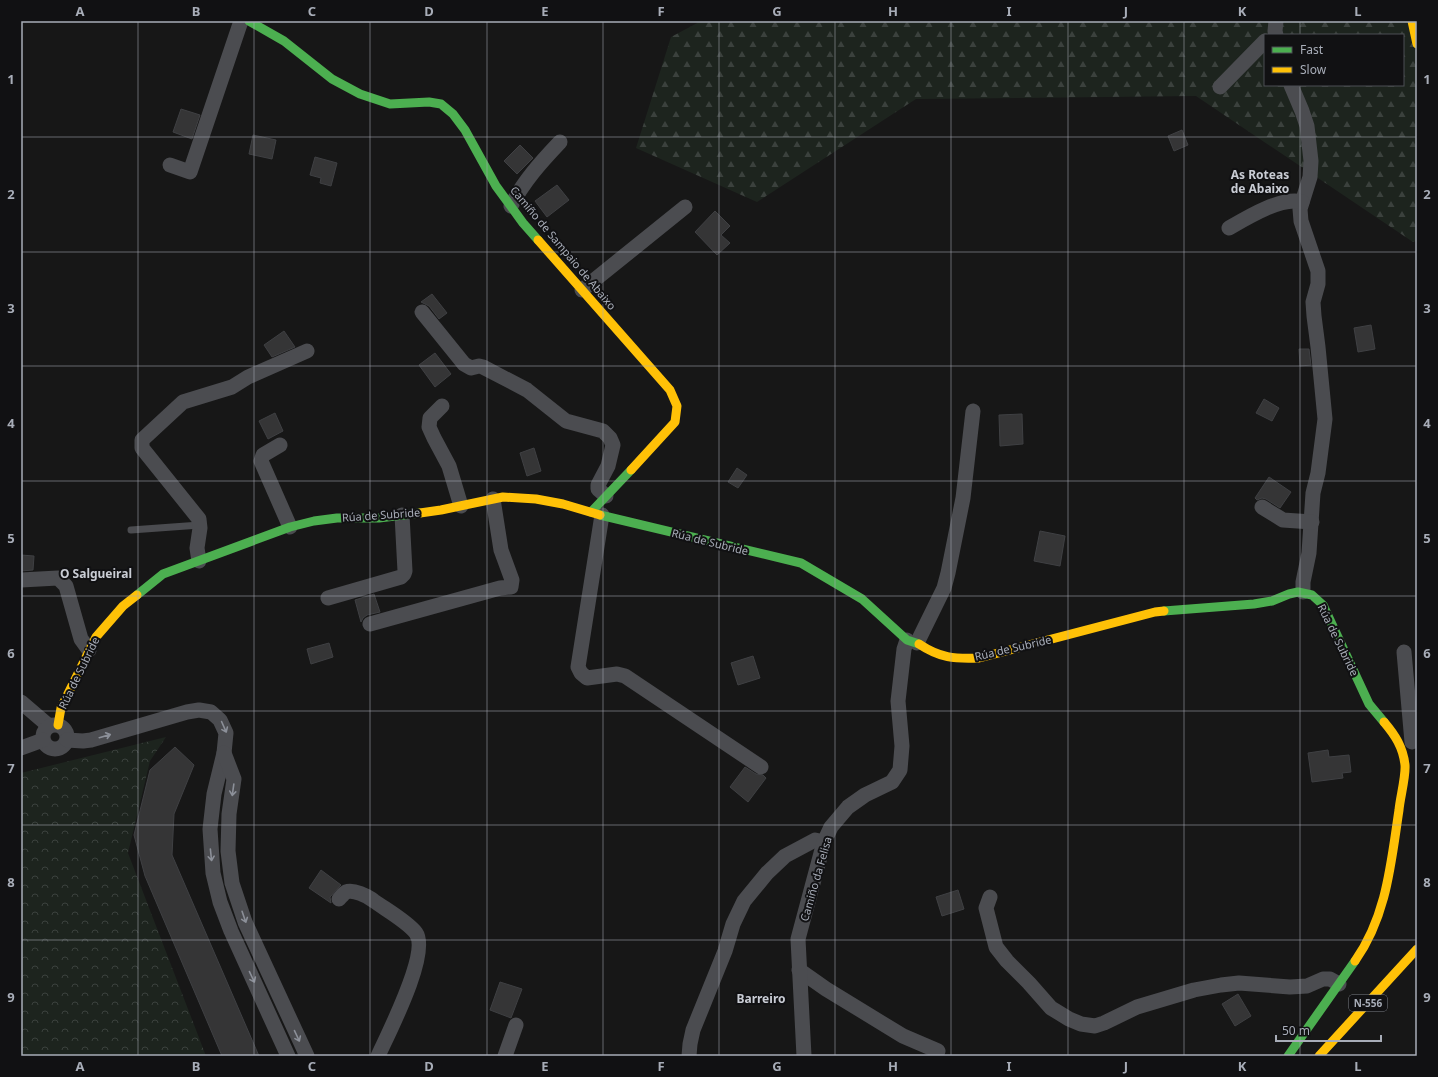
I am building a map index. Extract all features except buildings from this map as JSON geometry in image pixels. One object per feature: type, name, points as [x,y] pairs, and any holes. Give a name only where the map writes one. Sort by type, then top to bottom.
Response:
[{"type":"street","points":[[170,165],[190,172],[249,21]]},
{"type":"street","name":"Camiño de Sampaio de Abaixo","points":[[249,21],[284,41],[332,79],[360,94],[390,104],[429,102],[441,104],[453,114],[465,130],[496,186],[523,222],[670,390],[677,406],[675,422],[606,496],[596,513]]},
{"type":"street","points":[[1412,21],[1417,44]]},
{"type":"street","points":[[1220,87],[1264,42]]},
{"type":"street","points":[[1291,86],[1307,126],[1310,177],[1300,209],[1301,221],[1318,272],[1318,284],[1313,302],[1325,419],[1318,473],[1313,493],[1309,553],[1302,592]]},
{"type":"street","points":[[511,206],[517,194],[539,163],[560,142]]},
{"type":"street","points":[[1229,228],[1259,210],[1291,201],[1302,202]]},
{"type":"street","points":[[582,290],[685,207]]},
{"type":"street","points":[[422,312],[464,364],[471,368],[479,366],[483,367],[527,390],[566,422],[603,431],[610,438],[613,445],[608,466],[598,484],[598,489],[606,496]]},
{"type":"street","points":[[199,560],[197,548],[200,528],[199,519],[142,448],[142,440],[183,402],[232,387],[248,377],[307,351]]},
{"type":"street","points":[[442,406],[430,418],[429,427],[449,466],[461,506]]},
{"type":"street","name":"Camiño da Felisa","points":[[804,1056],[798,939],[824,842],[832,827],[848,807],[865,795],[892,782],[900,770],[902,746],[898,701],[904,649],[912,642],[944,588],[963,498],[973,411]]},
{"type":"street","points":[[280,445],[263,455],[261,461],[290,527]]},
{"type":"street","name":"Rúa de Subride","points":[[54,726],[61,708],[96,637],[123,606],[163,574],[290,527],[314,521],[330,519],[379,518],[441,510],[503,497],[536,499],[563,504],[801,563],[825,576],[862,600],[912,642],[933,653],[959,659],[979,658],[1155,612],[1175,609],[1235,607],[1270,602],[1292,593],[1302,592],[1314,594],[1323,605],[1369,704],[1394,734],[1410,743],[1405,766],[1388,884],[1377,919],[1362,951],[1288,1056]]},
{"type":"street","points":[[370,624],[500,588],[511,587],[512,580],[501,550],[493,499]]},
{"type":"street","points":[[1262,508],[1283,520],[1312,522]]},
{"type":"street","points":[[596,513],[578,667],[581,673],[587,678],[617,674],[625,676],[761,767]]},
{"type":"street","points":[[328,598],[401,577],[404,574],[402,515]]},
{"type":"street","points":[[21,580],[58,578],[63,581],[66,586],[81,639],[89,650]]},
{"type":"street","points":[[1404,652],[1410,743]]},
{"type":"street","points":[[21,702],[54,726],[63,728],[67,740],[64,745],[58,749],[52,749],[46,746],[43,740],[45,730],[54,726]]},
{"type":"street","points":[[67,740],[91,740],[187,712],[199,710],[211,712],[220,720],[226,734],[224,752],[214,794],[210,830],[213,873],[220,902],[231,931],[288,1056]]},
{"type":"street","points":[[21,748],[43,740]]},
{"type":"street","points":[[224,752],[234,779],[229,814],[228,851],[232,883],[245,922],[307,1056]]},
{"type":"street","points":[[689,1056],[693,1030],[725,951],[733,924],[744,901],[767,873],[785,856],[815,840],[824,842]]},
{"type":"street","points":[[339,899],[345,892],[351,891],[369,897],[409,926],[416,933],[419,940],[420,945],[414,972],[400,1008],[378,1056]]},
{"type":"street","points":[[990,897],[986,908],[996,946],[1007,961],[1051,1008],[1068,1019],[1081,1024],[1095,1026],[1137,1007],[1194,990],[1221,985],[1239,983],[1296,987],[1307,986],[1324,979],[1330,979],[1339,984]]},
{"type":"street","name":"N-556","points":[[1319,1056],[1417,949]]},
{"type":"street","points":[[799,970],[826,989],[902,1036],[938,1050]]},
{"type":"street","points":[[505,1056],[516,1025]]},
{"type":"lane","points":[[131,530],[200,525]]},
{"type":"green space","points":[[701,21],[1417,21],[1417,241],[1413,242],[1196,96],[916,99],[757,202],[636,148],[671,37]]},
{"type":"green space","points":[[166,737],[150,761],[128,853],[206,1056],[21,1056],[21,773]]},
{"type":"traffic: fast","points":[[249,21],[284,41],[332,79],[360,94],[390,104],[429,102],[441,104],[453,114],[465,130],[496,186],[523,223],[538,240]]},
{"type":"traffic: fast","points":[[591,512],[631,470]]},
{"type":"traffic: fast","points":[[137,595],[163,574],[290,527],[314,521],[337,518],[379,518],[420,513]]},
{"type":"traffic: fast","points":[[600,515],[801,563],[862,599],[907,640],[919,644]]},
{"type":"traffic: fast","points":[[1164,611],[1254,604],[1272,601],[1298,592],[1312,595],[1323,605],[1369,704],[1384,722]]},
{"type":"traffic: fast","points":[[1288,1056],[1355,961]]},
{"type":"traffic: slow","points":[[1412,21],[1417,44]]},
{"type":"traffic: slow","points":[[538,240],[670,390],[677,406],[675,422],[631,470]]},
{"type":"traffic: slow","points":[[420,513],[503,497],[536,499],[563,504],[600,515]]},
{"type":"traffic: slow","points":[[58,725],[61,708],[96,637],[123,606],[137,595]]},
{"type":"traffic: slow","points":[[919,644],[927,649],[948,657],[979,658],[1155,612],[1164,611]]},
{"type":"traffic: slow","points":[[1355,961],[1366,944],[1381,907],[1390,869],[1405,775],[1404,759],[1400,747],[1384,722]]},
{"type":"traffic: slow","points":[[1319,1056],[1417,949]]},
{"type":"district","name":"As Roteas de Abaixo","points":[[1260,182]]},
{"type":"district","name":"O Salgueiral","points":[[96,574]]},
{"type":"district","name":"Barreiro","points":[[761,999]]}]
